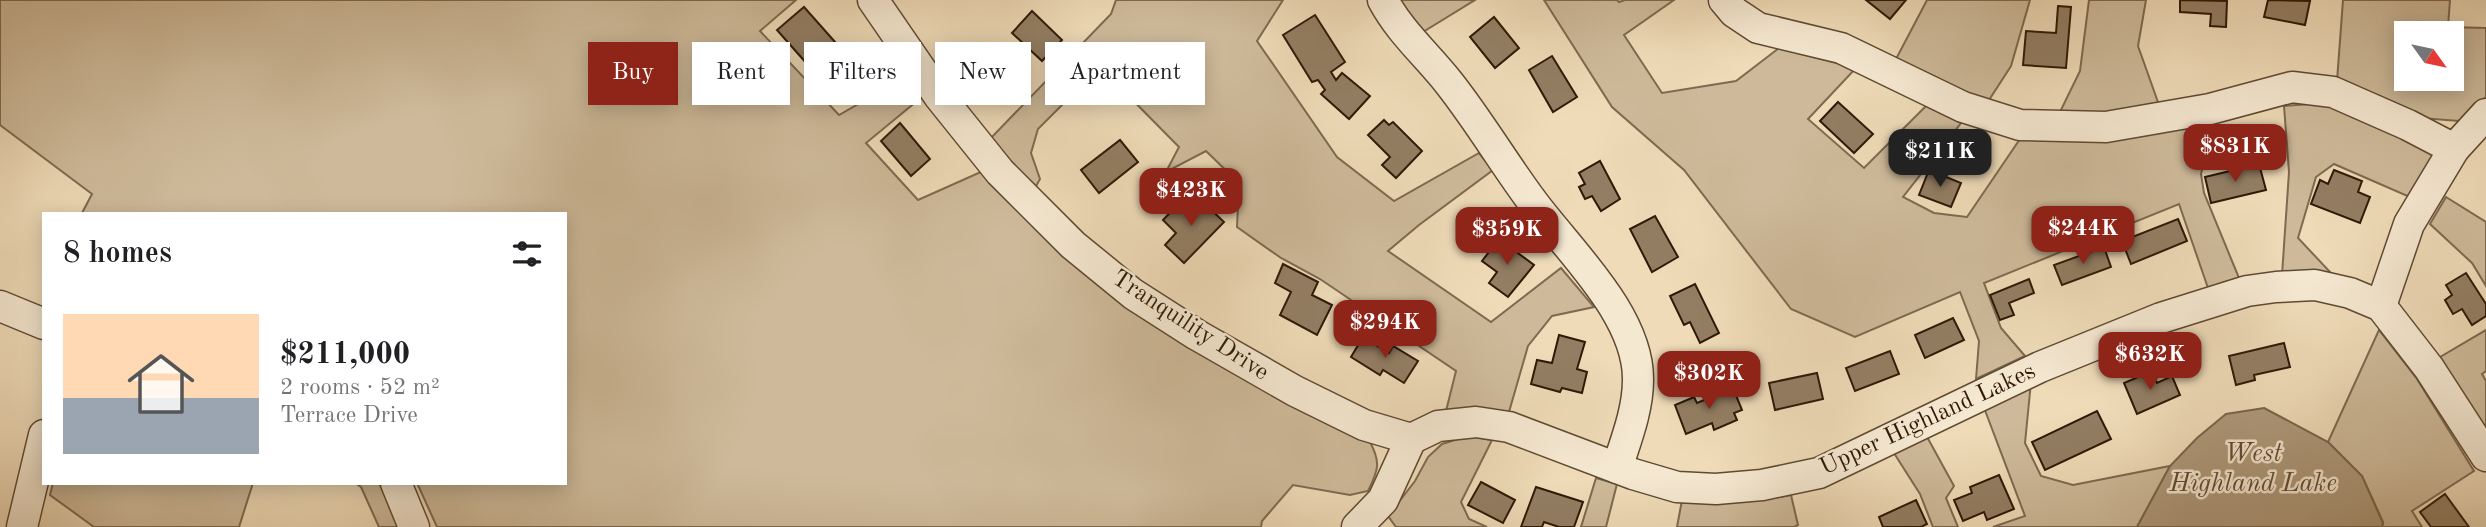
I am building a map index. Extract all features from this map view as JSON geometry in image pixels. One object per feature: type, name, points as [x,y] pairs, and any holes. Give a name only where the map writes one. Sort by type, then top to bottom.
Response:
[{"type":"street","name":"Tranquility Drive","points":[[873,0],[968,134],[1029,202],[1073,245],[1133,294],[1275,381],[1364,425],[1411,439]]},
{"type":"street","points":[[1383,0],[1410,40],[1448,82],[1532,201],[1619,315],[1634,350],[1638,379],[1634,409],[1618,468]]},
{"type":"street","points":[[1724,0],[1734,12],[1758,28],[1841,48],[1963,107],[2020,125],[2106,127],[2210,109],[2292,87],[2333,92],[2408,125],[2454,149]]},
{"type":"street","points":[[2486,114],[2454,149],[2409,225],[2381,306],[2429,368],[2486,456]]},
{"type":"street","name":"Upper Highland Lakes","points":[[1411,439],[1438,426],[1476,422],[1509,427],[1677,487],[1716,489],[1762,485],[1819,473],[2040,367],[2161,318],[2247,291],[2315,285],[2350,293],[2381,306]]},
{"type":"street","points":[[0,306],[42,323]]},
{"type":"street","points":[[1357,527],[1383,500],[1411,439]]},
{"type":"street","points":[[22,527],[42,443]]},
{"type":"street","points":[[397,485],[414,527]]},
{"type":"shaded area","points":[[0,0],[796,0],[760,31],[770,42],[692,42],[692,105],[790,105],[790,63],[804,78],[804,105],[830,105],[839,115],[856,105],[912,105],[866,143],[918,200],[983,171],[1031,220],[1369,440],[1377,466],[1368,491],[1350,495],[1293,485],[1262,521],[1261,527],[437,527],[418,485],[567,485],[567,212],[83,212],[92,194],[0,125]]},
{"type":"shaded area","points":[[1116,0],[1283,0],[1257,41],[1337,157],[1394,201],[1479,153],[1493,170],[1388,251],[1491,322],[1561,268],[1594,307],[1552,316],[1528,346],[1509,412],[1446,411],[1456,371],[1320,279],[1281,258],[1237,227],[1239,183],[1206,151],[1166,172],[1179,147],[1138,105],[1205,105],[1205,42],[1084,42],[1111,14]]},
{"type":"shaded area","points":[[1383,0],[1475,0],[1410,40]]},
{"type":"shaded area","points":[[1544,0],[1674,0],[1624,35],[1662,93],[1736,81],[1779,48],[1856,68],[1808,119],[1864,168],[1926,106],[1961,123],[1903,197],[1934,213],[1967,217],[2020,139],[2214,119],[2201,174],[2204,193],[2239,278],[2208,288],[2179,204],[1984,283],[2001,328],[2025,356],[1976,379],[1979,341],[1960,292],[1855,337],[1791,309],[1684,170],[1612,107]]},
{"type":"shaded area","points":[[1927,0],[2030,0],[2011,66],[1989,100],[1971,96],[1896,59]]},
{"type":"shaded area","points":[[2089,0],[2146,0],[2138,46],[2159,105],[2107,114],[2059,114],[2080,71]]},
{"type":"shaded area","points":[[2343,0],[2450,0],[2448,21],[2394,21],[2394,91],[2464,91],[2464,27],[2486,28],[2486,97],[2459,121],[2421,118],[2337,81]]},
{"type":"shaded area","points":[[1045,82],[1045,105],[1062,105],[1038,129],[1031,153],[1040,179],[1035,188],[989,140],[1023,105],[1031,105],[1031,97]]},
{"type":"shaded area","points":[[2325,103],[2437,153],[2412,198],[2334,164],[2316,177],[2298,238],[2331,273],[2308,271],[2282,275],[2289,172],[2284,106]]},
{"type":"shaded area","points":[[2446,197],[2486,222],[2486,286],[2472,263],[2430,224]]},
{"type":"shaded area","points":[[2379,330],[2417,379],[2474,471],[2412,511],[2422,527],[2382,527],[2383,522],[2362,476],[2328,442]]},
{"type":"shaded area","points":[[2486,330],[2486,371],[2482,374],[2486,381],[2486,434],[2440,357]]},
{"type":"shaded area","points":[[2031,382],[2025,443],[2041,476],[2073,485],[2170,466],[2137,527],[1993,527],[2025,516],[1983,405]]},
{"type":"shaded area","points":[[1926,435],[1954,486],[1946,498],[1958,527],[1933,527],[1920,494],[1892,450]]},
{"type":"shaded area","points":[[1468,436],[1492,440],[1461,502],[1469,519],[1487,527],[1396,527],[1388,516],[1415,481],[1428,457],[1442,444]]},
{"type":"shaded area","points":[[1596,478],[1617,484],[1606,527],[1581,527]]},
{"type":"shaded area","points":[[52,485],[252,485],[239,527],[94,527],[50,495]]},
{"type":"shaded area","points":[[358,485],[380,485],[398,527],[379,527]]},
{"type":"shaded area","points":[[1791,495],[1798,525],[1794,527],[1677,527],[1682,500],[1737,502]]},
{"type":"water","name":"West Highland Lake","points":[[2264,408],[2328,442],[2362,476],[2383,523],[2382,527],[2137,527],[2170,466],[2197,438],[2226,414]]},
{"type":"building","points":[[1866,0],[1906,0],[1890,19]]},
{"type":"building","points":[[2180,0],[2227,1],[2226,27],[2210,26],[2211,14],[2180,12]]},
{"type":"building","points":[[2268,0],[2310,1],[2305,25],[2264,17]]},
{"type":"building","points":[[2058,6],[2071,7],[2066,68],[2023,65],[2026,31],[2056,33]]},
{"type":"building","points":[[804,7],[835,42],[804,42],[804,60],[777,30]]},
{"type":"building","points":[[1032,11],[1062,40],[1045,42],[1045,58],[1042,61],[1031,51],[1031,42],[1022,42],[1012,33]]},
{"type":"building","points":[[1315,15],[1345,62],[1331,72],[1336,80],[1342,73],[1370,96],[1349,119],[1321,94],[1325,90],[1318,80],[1312,82],[1283,35]]},
{"type":"building","points":[[1494,17],[1519,48],[1495,68],[1470,37]]},
{"type":"building","points":[[1552,56],[1577,97],[1553,112],[1529,70]]},
{"type":"building","points":[[1838,102],[1873,134],[1854,153],[1820,121]]},
{"type":"building","points":[[1384,120],[1389,125],[1393,122],[1422,151],[1396,178],[1382,165],[1390,157],[1368,135]]},
{"type":"building","points":[[900,123],[930,159],[911,176],[881,141]]},
{"type":"building","points":[[1120,140],[1138,162],[1099,193],[1081,170]]},
{"type":"building","points":[[1600,161],[1620,199],[1601,211],[1592,196],[1585,199],[1579,187],[1585,184],[1579,173]]},
{"type":"building","points":[[2259,164],[2266,190],[2211,203],[2205,177]]},
{"type":"building","points":[[1929,170],[1961,183],[1951,207],[1919,195]]},
{"type":"building","points":[[2334,170],[2362,181],[2358,192],[2370,197],[2360,223],[2311,204],[2320,180],[2328,184]]},
{"type":"building","points":[[1183,199],[1195,210],[1203,202],[1224,222],[1184,263],[1165,245],[1176,233],[1163,220]]},
{"type":"building","points":[[1655,216],[1678,257],[1652,272],[1630,229]]},
{"type":"building","points":[[2178,219],[2187,241],[2131,264],[2122,241]]},
{"type":"building","points":[[1499,239],[1534,265],[1508,297],[1489,283],[1497,272],[1482,261]]},
{"type":"building","points":[[2104,247],[2111,267],[2062,285],[2054,265]]},
{"type":"building","points":[[1283,264],[1318,282],[1312,295],[1332,305],[1317,335],[1280,315],[1291,292],[1275,283]]},
{"type":"building","points":[[2466,273],[2486,304],[2486,316],[2472,325],[2462,309],[2453,314],[2445,300],[2452,295],[2446,285]]},
{"type":"building","points":[[2029,279],[2034,293],[2009,303],[2014,315],[2000,320],[1990,295]]},
{"type":"building","points":[[1695,284],[1719,333],[1700,343],[1690,322],[1684,325],[1670,296]]},
{"type":"building","points":[[1953,318],[1964,340],[1925,358],[1915,335]]},
{"type":"building","points":[[1559,335],[1585,342],[1577,369],[1587,372],[1582,393],[1562,388],[1560,392],[1531,384],[1537,360],[1552,363]]},
{"type":"building","points":[[1363,337],[1389,353],[1393,346],[1418,361],[1404,383],[1383,370],[1380,375],[1351,357]]},
{"type":"building","points":[[2284,343],[2290,367],[2254,375],[2255,380],[2236,385],[2229,356]]},
{"type":"building","points":[[1890,351],[1899,374],[1855,391],[1846,368]]},
{"type":"building","points":[[2152,371],[2157,383],[2172,376],[2180,395],[2137,414],[2124,383]]},
{"type":"building","points":[[1817,373],[1823,399],[1775,410],[1769,383]]},
{"type":"building","points":[[1733,388],[1742,410],[1734,413],[1737,420],[1714,430],[1712,423],[1686,434],[1675,405],[1694,397],[1697,403]]},
{"type":"building","points":[[2097,411],[2111,439],[2045,470],[2032,442]]},
{"type":"building","points":[[1999,475],[2014,509],[1987,520],[1984,512],[1963,521],[1954,500],[1972,493],[1970,487]]},
{"type":"building","points":[[1481,482],[1515,500],[1503,523],[1468,505]]},
{"type":"building","points":[[1536,487],[1583,502],[1574,527],[1559,527],[1544,522],[1542,527],[1521,527]]},
{"type":"building","points":[[2445,494],[2469,527],[2431,527],[2420,512]]},
{"type":"building","points":[[1916,500],[1927,524],[1921,527],[1883,527],[1879,517]]}]
